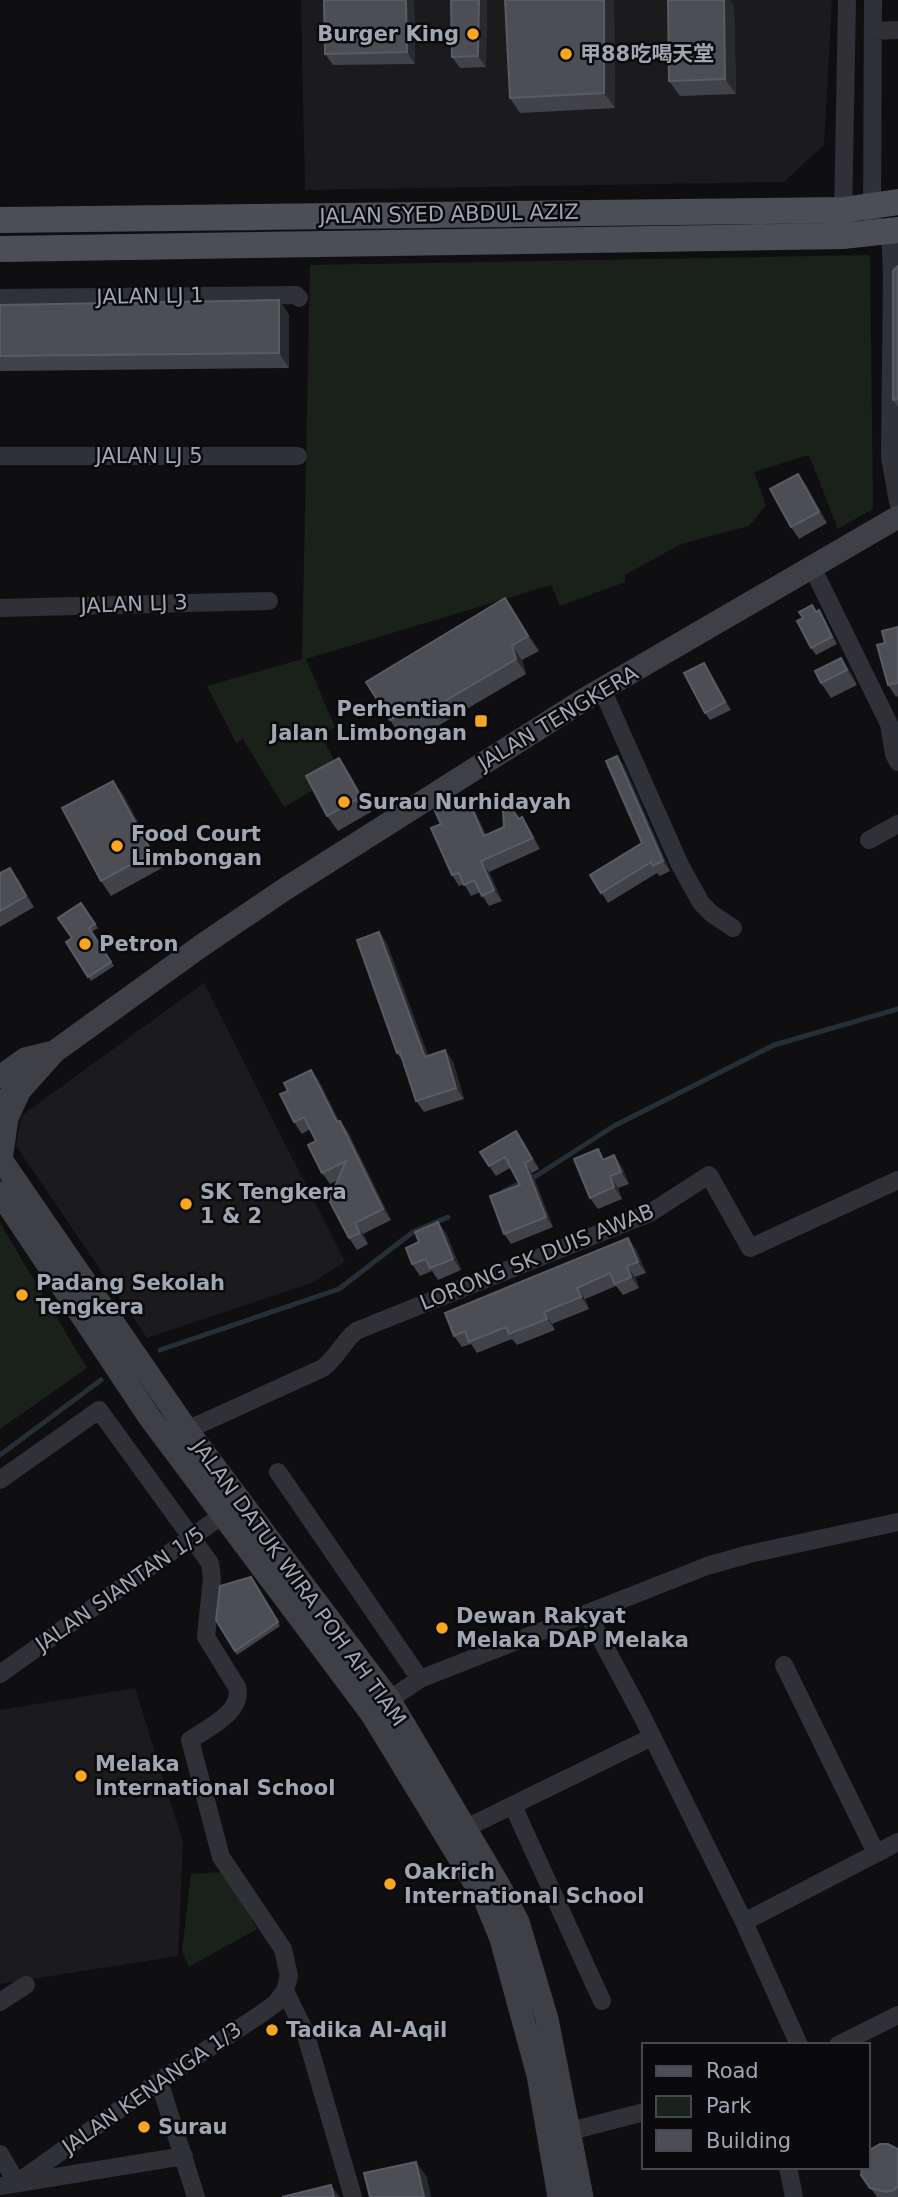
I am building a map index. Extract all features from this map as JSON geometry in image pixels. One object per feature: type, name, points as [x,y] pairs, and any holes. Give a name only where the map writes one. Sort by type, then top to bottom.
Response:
[{"type":"main road","name":"JALAN SYED ABDUL AZIZ","points":[[0,249],[843,223],[872,207],[898,202]]},
{"type":"main road","name":"JALAN SYED ABDUL AZIZ","points":[[0,220],[843,223],[886,232]]},
{"type":"street","points":[[843,223],[847,0]]},
{"type":"street","points":[[873,0],[872,207],[886,232],[895,274],[894,454],[898,502]]},
{"type":"street","points":[[873,31],[898,30]]},
{"type":"street","name":"JALAN LJ 1","points":[[0,298],[296,295],[299,298]]},
{"type":"street","name":"JALAN LJ 5","points":[[0,456],[298,456]]},
{"type":"street","name":"JALAN TENGKERA","points":[[0,1104],[21,1089],[54,1052],[285,889],[602,689],[898,517]]},
{"type":"street","points":[[812,567],[889,724],[898,762]]},
{"type":"street","name":"JALAN LJ 3","points":[[0,608],[269,601]]},
{"type":"street","points":[[602,689],[680,864],[701,903],[733,928]]},
{"type":"street","points":[[869,840],[898,824]]},
{"type":"street","name":"JALAN TENGKERA","points":[[0,1077],[25,1059],[54,1052]]},
{"type":"street","points":[[1,1159],[7,1118],[21,1089]]},
{"type":"street","name":"JALAN DATUK WIRA POH AH TIAM","points":[[1,1159],[187,1430],[231,1509],[371,1713],[485,1900],[496,1924],[538,2075],[582,2197]]},
{"type":"street","name":"LORONG SK DUIS AWAB","points":[[187,1430],[323,1367],[332,1361],[345,1340],[356,1331],[650,1213],[709,1175],[750,1248],[898,1180]]},
{"type":"street","name":"JALAN DATUK WIRA POH AH TIAM","points":[[1,1195],[150,1418],[231,1509],[389,1699],[466,1828],[518,1922],[547,2019],[559,2134],[559,2197]]},
{"type":"street","points":[[0,1480],[99,1410],[209,1563],[212,1578],[206,1637],[237,1687],[239,1695],[232,1710],[190,1740],[216,1843],[228,1868],[283,1949],[289,1976],[285,1991],[305,2032],[353,2197]]},
{"type":"street","points":[[278,1472],[420,1679]]},
{"type":"street","name":"JALAN SIANTAN 1/5","points":[[0,1674],[231,1509]]},
{"type":"street","points":[[371,1713],[420,1679],[707,1566],[749,1554],[898,1522]]},
{"type":"street","points":[[587,1613],[744,1922],[798,2043]]},
{"type":"street","points":[[783,1665],[876,1853]]},
{"type":"street","points":[[466,1828],[652,1737]]},
{"type":"street","points":[[513,1806],[602,2001]]},
{"type":"street","points":[[744,1922],[898,1842]]},
{"type":"street","points":[[0,2002],[26,1985]]},
{"type":"street","name":"JALAN KENANGA 1/3","points":[[8,2185],[261,2014],[276,2003],[285,1991]]},
{"type":"street","points":[[842,2043],[898,2015]]},
{"type":"street","points":[[159,2081],[197,2197]]},
{"type":"street","points":[[559,2134],[642,2113]]},
{"type":"street","points":[[0,2154],[8,2185],[184,2155]]},
{"type":"street","points":[[788,2169],[794,2197]]},
{"type":"shaded area","points":[[301,0],[832,0],[824,145],[784,182],[305,190]]},
{"type":"shaded area","name":"SK Tengkera 1 & 2","points":[[204,983],[345,1262],[309,1284],[147,1338],[16,1146],[21,1116]]},
{"type":"shaded area","name":"Melaka International School","points":[[135,1688],[183,1842],[178,1956],[0,1984],[0,1710]]},
{"type":"green space","points":[[870,255],[873,509],[838,529],[809,455],[754,472],[766,505],[749,526],[681,544],[625,575],[625,582],[560,606],[551,585],[306,659],[335,727],[321,736],[342,774],[284,807],[243,739],[236,743],[207,686],[302,659],[310,265]]},
{"type":"green space","name":"Padang Sekolah Tengkera","points":[[0,1223],[87,1368],[0,1429]]},
{"type":"green space","points":[[223,1872],[257,1929],[189,1967],[182,1951],[191,1874]]},
{"type":"building","points":[[324,0],[406,0],[407,52],[325,54]]},
{"type":"building","points":[[451,0],[479,0],[478,56],[452,57]]},
{"type":"building","name":"甲88吃喝天堂","points":[[505,0],[604,0],[604,93],[510,98]]},
{"type":"building","points":[[668,0],[724,0],[725,79],[669,81]]},
{"type":"building","points":[[898,266],[898,399],[893,400],[893,271]]},
{"type":"building","points":[[279,300],[279,353],[0,356],[0,305]]},
{"type":"building","points":[[798,474],[819,512],[791,527],[770,489]]},
{"type":"building","points":[[505,598],[528,636],[512,646],[516,659],[416,718],[409,710],[390,720],[366,682]]},
{"type":"building","points":[[812,605],[816,612],[819,610],[832,637],[811,648],[797,621],[803,618],[799,612]]},
{"type":"building","points":[[898,627],[898,683],[888,685],[877,645],[885,643],[882,631]]},
{"type":"building","points":[[841,658],[847,670],[821,683],[815,671]]},
{"type":"building","points":[[704,663],[725,702],[705,713],[684,673]]},
{"type":"building","points":[[617,756],[663,861],[653,866],[651,862],[601,893],[590,875],[642,843],[606,761]]},
{"type":"building","points":[[339,758],[361,797],[327,816],[306,776]]},
{"type":"building","name":"Food Court Limbongan","points":[[113,781],[152,853],[101,881],[62,808]]},
{"type":"building","points":[[467,798],[484,836],[504,827],[503,810],[511,808],[519,819],[522,817],[533,838],[481,861],[494,890],[482,896],[474,880],[464,885],[459,873],[452,875],[431,828],[441,824],[435,811]]},
{"type":"building","points":[[10,868],[26,896],[0,911],[0,873]]},
{"type":"building","name":"Petron","points":[[81,903],[95,924],[89,928],[111,962],[88,977],[66,942],[72,938],[58,918]]},
{"type":"building","points":[[379,932],[425,1057],[445,1050],[456,1088],[416,1101],[357,940]]},
{"type":"building","points":[[311,1070],[337,1122],[340,1121],[383,1209],[355,1223],[360,1233],[349,1238],[329,1200],[346,1161],[322,1173],[308,1145],[316,1141],[304,1117],[294,1122],[280,1094],[288,1091],[284,1083]]},
{"type":"building","points":[[516,1131],[532,1159],[525,1163],[546,1217],[504,1234],[490,1196],[520,1185],[505,1157],[489,1166],[480,1152]]},
{"type":"building","points":[[598,1149],[603,1160],[614,1155],[621,1172],[610,1176],[614,1187],[590,1198],[574,1159]]},
{"type":"building","points":[[438,1222],[453,1259],[430,1268],[426,1259],[412,1264],[406,1248],[419,1242],[415,1232]]},
{"type":"building","points":[[628,1238],[638,1262],[627,1266],[631,1277],[615,1284],[610,1273],[577,1288],[581,1297],[544,1312],[547,1319],[509,1334],[506,1327],[469,1342],[465,1331],[454,1336],[445,1313]]},
{"type":"building","points":[[251,1577],[278,1622],[235,1651],[216,1620],[220,1586]]},
{"type":"building","points":[[880,2144],[888,2144],[898,2149],[898,2186],[894,2190],[886,2192],[870,2188],[861,2175],[862,2169],[870,2169],[870,2150]]},
{"type":"building","points":[[416,2162],[424,2197],[370,2197],[364,2173]]},
{"type":"building","points":[[331,2185],[334,2197],[282,2197]]},
{"type":"waterway","points":[[504,1191],[536,1176],[614,1126],[774,1045],[898,1009]]},
{"type":"waterway","points":[[160,1350],[339,1289],[413,1232],[448,1217]]},
{"type":"waterway","points":[[0,1455],[101,1380]]},
{"type":"place","name":"Burger King","points":[[473,34]]},
{"type":"place","name":"甲88吃喝天堂","points":[[566,54]]},
{"type":"place","name":"Perhentian Jalan Limbongan","points":[[481,721]]},
{"type":"place","name":"Surau Nurhidayah","points":[[344,802]]},
{"type":"place","name":"Food Court Limbongan","points":[[117,846]]},
{"type":"place","name":"Petron","points":[[85,944]]},
{"type":"place","name":"SK Tengkera 1 & 2","points":[[186,1204]]},
{"type":"place","name":"Padang Sekolah Tengkera","points":[[22,1295]]},
{"type":"place","name":"Dewan Rakyat Melaka DAP Melaka","points":[[442,1628]]},
{"type":"place","name":"Melaka International School","points":[[81,1776]]},
{"type":"place","name":"Oakrich International School","points":[[390,1884]]},
{"type":"place","name":"Tadika Al-Aqil","points":[[272,2030]]},
{"type":"place","name":"Surau","points":[[144,2127]]}]
